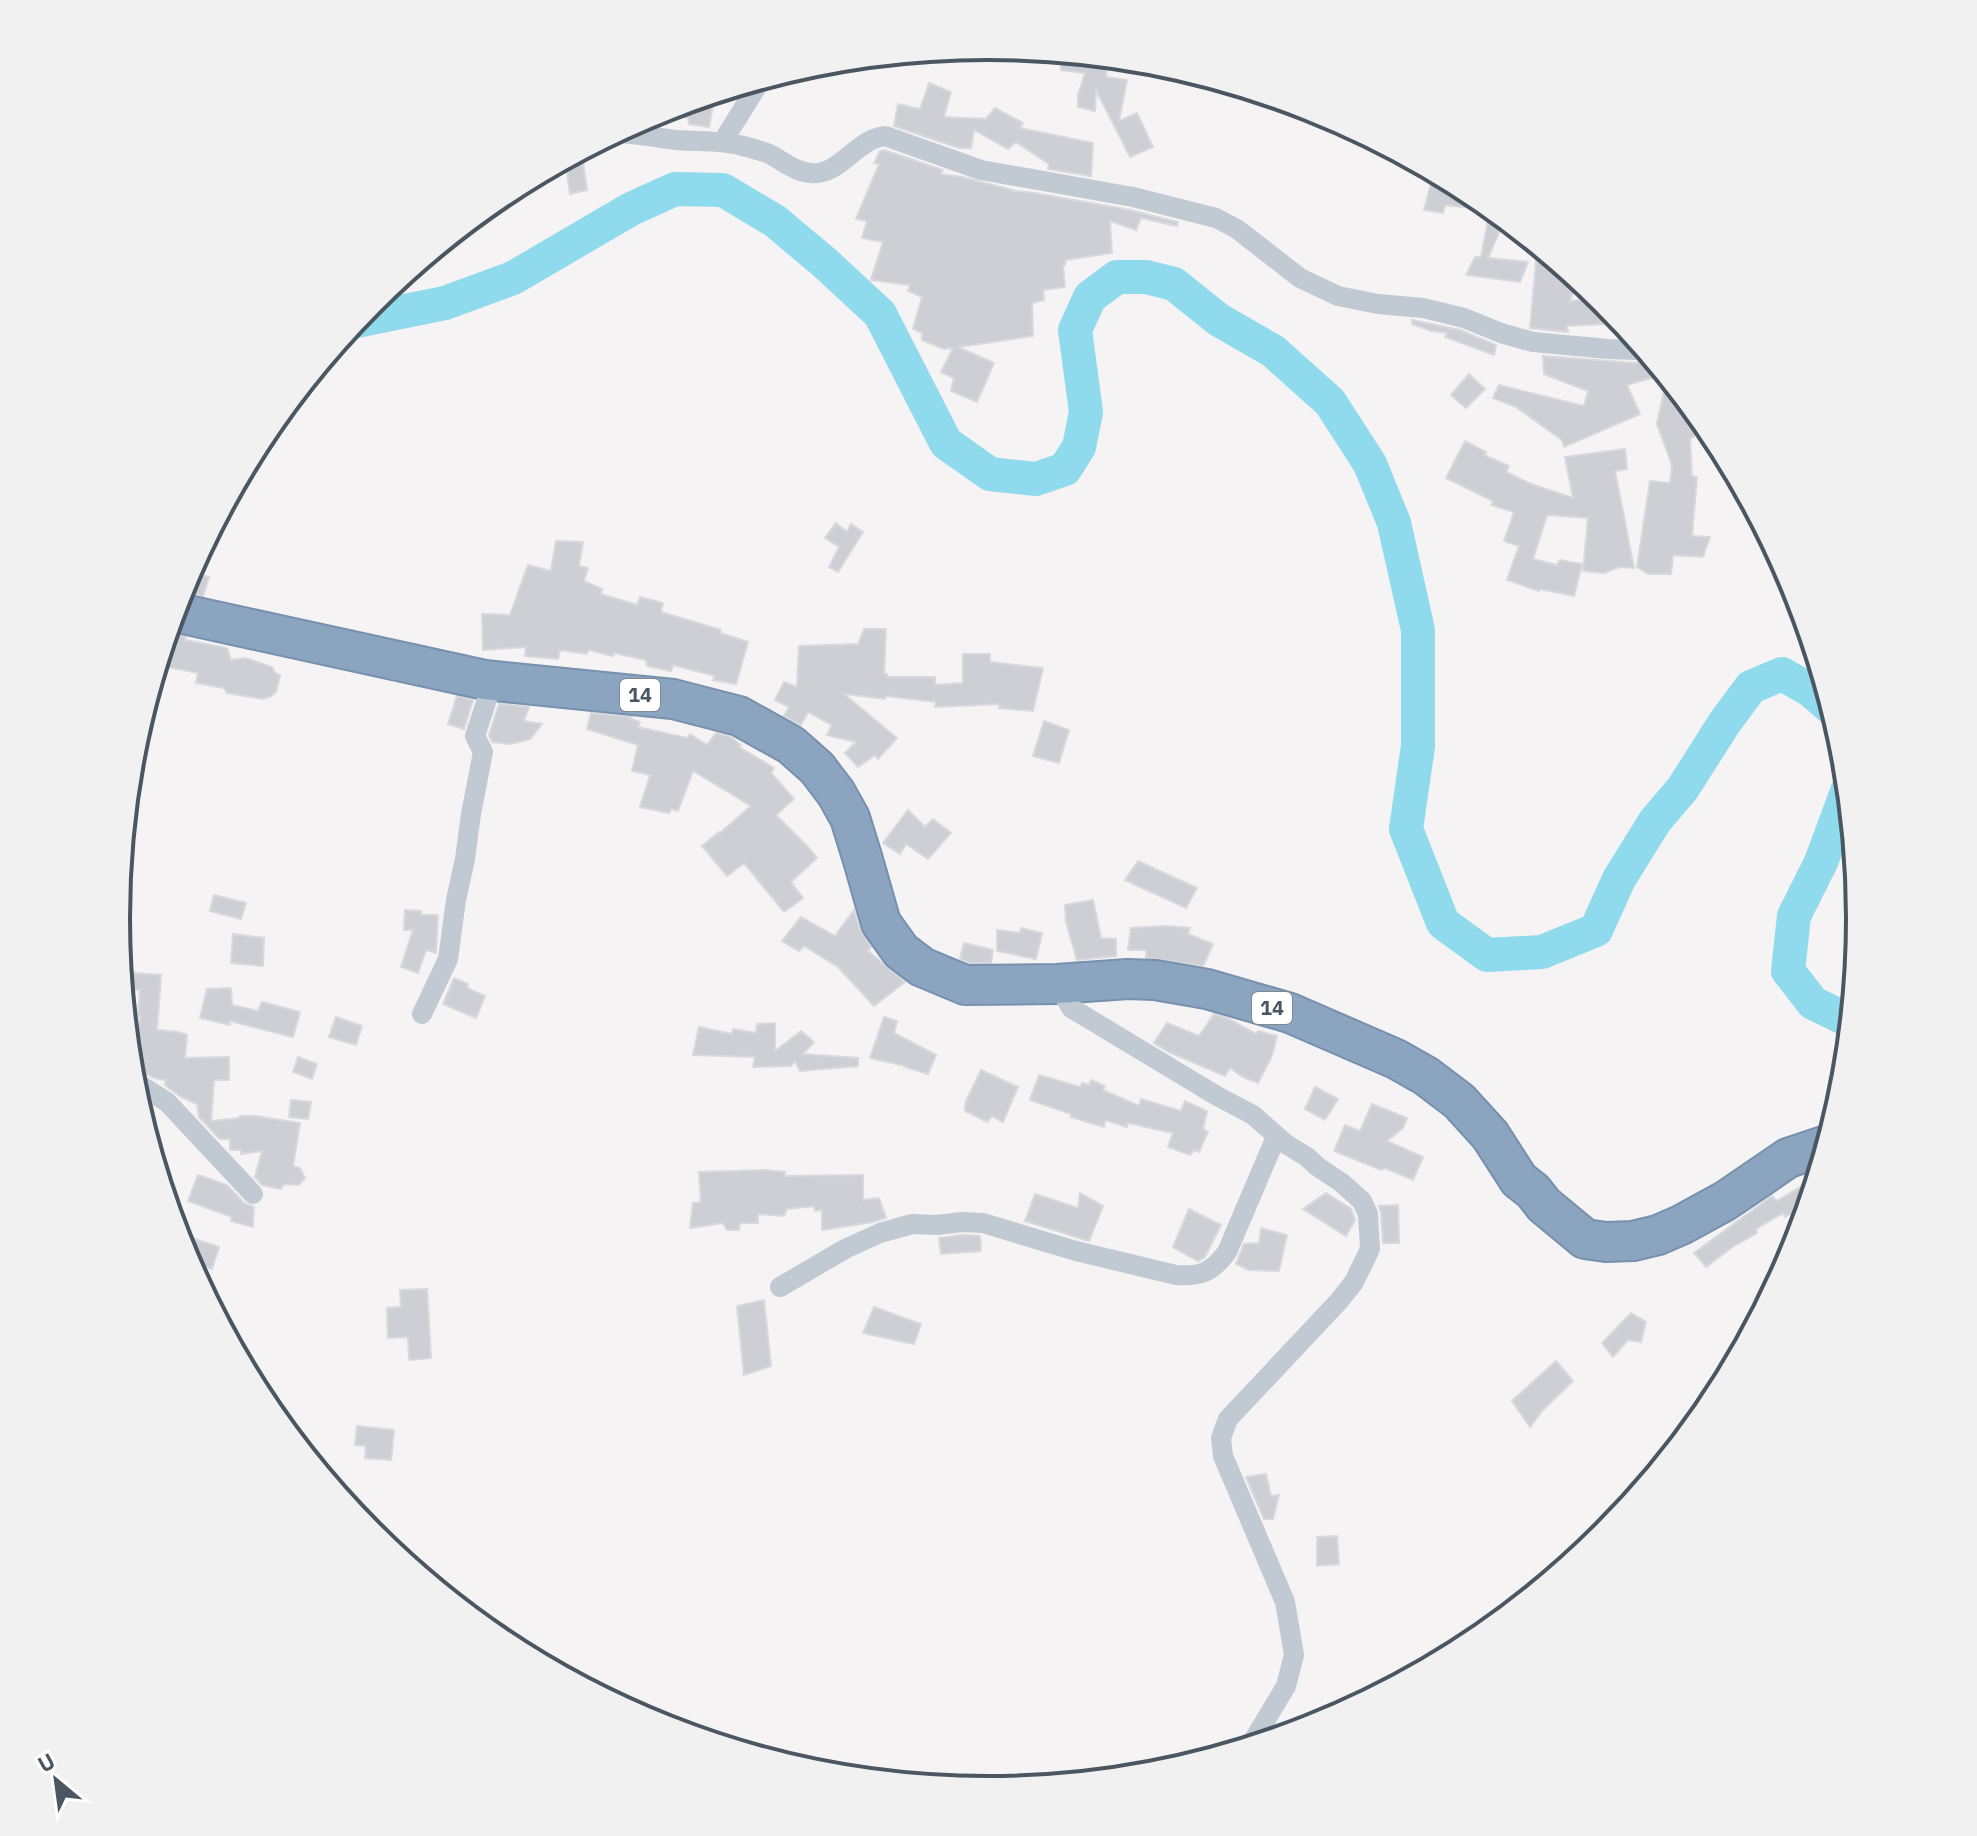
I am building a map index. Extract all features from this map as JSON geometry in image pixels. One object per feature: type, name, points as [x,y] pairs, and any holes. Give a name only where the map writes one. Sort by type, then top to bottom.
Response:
[{"type":"highway","name":"14","points":[[186,615],[485,680],[673,699],[739,716],[791,745],[817,768],[836,793],[850,818],[881,923],[901,951],[922,967],[965,985],[1155,980],[1207,989],[1290,1013],[1396,1059],[1426,1076],[1459,1101],[1490,1135],[1519,1180],[1585,1239],[1633,1241],[1658,1235],[1725,1201],[1788,1158],[1814,1149]]},
{"type":"street","points":[[723,141],[753,93]]},
{"type":"street","points":[[640,134],[676,140],[723,141],[768,154],[788,166],[811,173],[828,171],[874,137],[885,136],[981,170],[1133,197],[1216,218],[1237,229],[1300,278],[1338,296],[1423,308],[1464,318],[1533,342],[1632,350]]},
{"type":"street","points":[[422,1014],[448,959],[483,752],[475,736],[493,681]]},
{"type":"street","points":[[1057,984],[1071,1008],[1253,1115],[1276,1137],[1342,1183],[1362,1201],[1368,1214],[1370,1249],[1354,1282],[1228,1419],[1221,1438],[1223,1456],[1285,1602],[1294,1655],[1286,1686],[1259,1732]]},
{"type":"street","points":[[148,1090],[167,1102],[253,1194]]},
{"type":"street","points":[[780,1287],[845,1249],[880,1233],[912,1224],[962,1222],[983,1223],[1076,1251],[1176,1275],[1206,1272],[1217,1266],[1227,1252],[1276,1137]]},
{"type":"building","points":[[1061,63],[1100,67],[1106,68],[1106,77],[1127,80],[1119,121],[1137,113],[1153,147],[1130,157],[1096,90],[1095,111],[1078,107],[1078,95],[1085,73],[1061,70]]},
{"type":"building","points":[[929,83],[951,92],[944,117],[986,119],[995,108],[1023,123],[1020,128],[1093,143],[1091,176],[1048,169],[1049,164],[1016,142],[1008,149],[974,130],[971,148],[959,148],[894,126],[898,104],[920,109]]},
{"type":"building","points":[[713,106],[709,127],[689,124],[688,118],[683,117]]},
{"type":"building","points":[[880,151],[943,170],[940,174],[1016,191],[1130,210],[1178,222],[1177,226],[1141,218],[1136,230],[1110,221],[1112,253],[1065,260],[1065,287],[1043,290],[1044,300],[1032,303],[1033,336],[958,347],[994,363],[977,402],[951,391],[954,378],[941,372],[953,348],[944,349],[922,340],[922,333],[913,329],[922,297],[908,291],[910,285],[871,280],[883,242],[862,238],[867,221],[856,219],[879,164],[874,163]]},
{"type":"building","points":[[583,162],[587,190],[570,194],[567,171]]},
{"type":"building","points":[[1431,183],[1469,208],[1445,205],[1443,213],[1424,210]]},
{"type":"building","points":[[1488,221],[1501,230],[1488,258],[1528,262],[1520,282],[1466,275],[1475,257],[1481,257]]},
{"type":"building","points":[[1536,261],[1573,291],[1570,301],[1583,300],[1602,318],[1603,324],[1567,326],[1568,332],[1530,328]]},
{"type":"building","points":[[1412,320],[1460,330],[1496,345],[1494,355],[1445,337],[1447,333],[1412,324]]},
{"type":"building","points":[[1543,356],[1635,363],[1641,361],[1654,377],[1627,385],[1640,414],[1564,447],[1562,440],[1516,407],[1493,398],[1499,385],[1584,406],[1588,391],[1544,374]]},
{"type":"building","points":[[1469,374],[1485,389],[1466,408],[1451,395]]},
{"type":"building","points":[[1664,390],[1697,434],[1690,439],[1692,476],[1697,477],[1692,536],[1710,537],[1703,557],[1673,555],[1671,574],[1648,574],[1637,567],[1650,481],[1670,483],[1672,465],[1657,424]]},
{"type":"building","points":[[1465,441],[1486,452],[1484,455],[1509,466],[1506,472],[1573,498],[1565,457],[1625,449],[1627,469],[1615,471],[1634,568],[1620,567],[1604,573],[1583,571],[1588,518],[1547,515],[1533,559],[1557,565],[1560,560],[1582,564],[1574,596],[1539,591],[1507,580],[1519,546],[1504,541],[1514,512],[1491,505],[1493,501],[1446,478]]},
{"type":"building","points":[[836,523],[847,532],[851,524],[863,532],[838,572],[829,567],[839,547],[825,538]]},
{"type":"building","points":[[556,541],[583,542],[579,566],[588,568],[584,581],[602,589],[601,594],[637,605],[640,597],[663,603],[661,612],[721,630],[720,633],[748,642],[736,684],[713,680],[715,676],[673,665],[671,671],[647,666],[646,660],[614,653],[613,656],[588,650],[587,654],[560,650],[558,659],[525,656],[526,647],[483,650],[482,614],[510,615],[528,565],[551,571]]},
{"type":"building","points":[[202,576],[209,577],[203,596],[194,594]]},
{"type":"building","points":[[864,629],[886,629],[884,674],[887,677],[935,677],[935,685],[963,683],[963,654],[990,654],[990,662],[1043,668],[1033,711],[999,708],[1000,704],[935,707],[936,702],[844,694],[897,738],[878,759],[875,755],[858,767],[845,753],[856,742],[827,735],[832,725],[808,712],[799,724],[784,716],[789,707],[775,700],[784,682],[797,687],[799,646],[858,644]]},
{"type":"building","points":[[179,635],[186,637],[185,640],[227,648],[231,660],[246,658],[272,667],[280,675],[276,692],[263,699],[227,693],[224,688],[196,683],[198,673],[169,667]]},
{"type":"building","points":[[457,696],[473,700],[464,729],[448,724]]},
{"type":"building","points":[[499,704],[529,707],[524,721],[542,724],[530,739],[511,744],[492,742],[489,735]]},
{"type":"building","points":[[591,713],[632,717],[640,722],[638,727],[687,738],[690,734],[707,745],[716,733],[729,736],[741,745],[739,747],[774,768],[771,773],[794,799],[776,815],[817,858],[791,882],[803,898],[784,912],[744,863],[727,876],[702,846],[751,806],[693,771],[678,811],[671,809],[669,813],[640,807],[650,775],[632,771],[638,745],[587,729]]},
{"type":"building","points":[[1044,721],[1069,730],[1059,763],[1033,756]]},
{"type":"building","points":[[908,810],[925,827],[933,819],[951,833],[928,859],[906,844],[900,854],[883,843]]},
{"type":"building","points":[[1138,861],[1197,888],[1186,908],[1125,880]]},
{"type":"building","points":[[214,895],[246,903],[241,919],[210,911]]},
{"type":"building","points":[[1093,900],[1101,938],[1116,939],[1116,956],[1077,960],[1066,922],[1065,905]]},
{"type":"building","points":[[405,910],[421,911],[421,915],[438,915],[436,953],[426,950],[418,973],[401,967],[413,930],[404,930]]},
{"type":"building","points":[[854,910],[860,930],[871,947],[868,951],[905,982],[874,1006],[838,967],[804,946],[799,951],[782,941],[801,917],[835,936]]},
{"type":"building","points":[[1021,928],[1042,933],[1036,959],[997,951],[997,930],[1020,933]]},
{"type":"building","points":[[1131,928],[1190,928],[1188,934],[1213,944],[1203,966],[1146,958],[1146,950],[1128,950]]},
{"type":"building","points":[[233,934],[264,938],[263,966],[231,963]]},
{"type":"building","points":[[964,943],[993,950],[991,963],[969,963],[960,959]]},
{"type":"building","points":[[133,973],[161,975],[157,1030],[187,1035],[185,1058],[229,1057],[229,1080],[214,1080],[211,1121],[255,1116],[300,1123],[293,1166],[300,1168],[305,1178],[299,1185],[284,1184],[281,1189],[262,1185],[255,1177],[262,1151],[241,1154],[241,1150],[230,1150],[230,1139],[220,1139],[199,1117],[197,1104],[165,1085],[166,1080],[145,1073],[138,1029],[140,990],[134,990]]},
{"type":"building","points":[[454,978],[485,996],[476,1018],[443,1004]]},
{"type":"building","points":[[231,988],[232,1005],[258,1011],[262,1002],[300,1012],[293,1037],[230,1021],[230,1025],[200,1018],[207,989]]},
{"type":"building","points":[[1214,1014],[1256,1034],[1258,1031],[1277,1036],[1272,1056],[1258,1083],[1230,1068],[1225,1076],[1154,1043],[1167,1023],[1199,1036]]},
{"type":"building","points":[[336,1017],[362,1026],[356,1045],[329,1037]]},
{"type":"building","points":[[884,1017],[897,1021],[894,1033],[936,1055],[928,1074],[870,1058]]},
{"type":"building","points":[[775,1023],[775,1051],[801,1031],[814,1042],[803,1054],[858,1058],[858,1066],[800,1071],[795,1061],[791,1066],[753,1067],[755,1057],[693,1055],[699,1027],[732,1034],[733,1029],[756,1033],[757,1024]]},
{"type":"building","points":[[298,1057],[317,1064],[312,1079],[293,1072]]},
{"type":"building","points":[[981,1070],[1018,1087],[1003,1122],[992,1116],[987,1122],[965,1111],[966,1101]]},
{"type":"building","points":[[1039,1075],[1080,1087],[1082,1083],[1089,1085],[1091,1080],[1105,1086],[1103,1090],[1139,1106],[1141,1099],[1181,1111],[1185,1101],[1207,1111],[1203,1129],[1208,1132],[1199,1152],[1194,1150],[1190,1155],[1168,1147],[1173,1133],[1128,1123],[1127,1127],[1105,1120],[1104,1127],[1071,1117],[1071,1114],[1030,1100]]},
{"type":"building","points":[[1315,1087],[1338,1099],[1325,1120],[1305,1109]]},
{"type":"building","points":[[291,1100],[311,1102],[308,1119],[289,1117]]},
{"type":"building","points":[[1372,1104],[1407,1118],[1403,1128],[1387,1141],[1423,1157],[1413,1180],[1334,1151],[1345,1125],[1360,1131]]},
{"type":"building","points":[[699,1172],[785,1172],[785,1176],[863,1175],[863,1200],[879,1198],[886,1218],[822,1230],[822,1210],[815,1211],[814,1206],[787,1209],[784,1216],[758,1214],[758,1223],[740,1223],[739,1230],[727,1230],[723,1223],[690,1228],[693,1203],[701,1202]]},
{"type":"building","points":[[198,1175],[227,1185],[244,1203],[254,1207],[253,1227],[231,1221],[232,1217],[188,1201]]},
{"type":"building","points":[[1804,1185],[1794,1212],[1785,1217],[1783,1213],[1756,1229],[1757,1233],[1706,1267],[1694,1253],[1772,1196],[1777,1201]]},
{"type":"building","points":[[1080,1193],[1103,1206],[1089,1241],[1025,1221],[1035,1194],[1078,1208]]},
{"type":"building","points":[[1326,1193],[1351,1209],[1355,1220],[1346,1236],[1303,1209]]},
{"type":"building","points":[[1398,1205],[1399,1243],[1383,1243],[1379,1206]]},
{"type":"building","points":[[1189,1209],[1221,1225],[1205,1257],[1198,1261],[1173,1247]]},
{"type":"building","points":[[1261,1228],[1287,1235],[1279,1271],[1249,1270],[1236,1264],[1244,1244],[1259,1243]]},
{"type":"building","points":[[980,1236],[981,1251],[941,1254],[939,1238]]},
{"type":"building","points":[[193,1239],[219,1247],[212,1269],[206,1267]]},
{"type":"building","points":[[427,1289],[431,1358],[409,1360],[408,1337],[388,1338],[387,1308],[401,1307],[400,1290]]},
{"type":"building","points":[[764,1300],[771,1366],[744,1375],[737,1306]]},
{"type":"building","points":[[874,1307],[921,1324],[914,1344],[863,1333]]},
{"type":"building","points":[[1631,1313],[1646,1322],[1641,1342],[1628,1340],[1613,1357],[1602,1343]]},
{"type":"building","points":[[1556,1361],[1573,1381],[1530,1427],[1512,1401]]},
{"type":"building","points":[[357,1426],[394,1430],[391,1460],[365,1458],[366,1446],[355,1445]]},
{"type":"building","points":[[1266,1474],[1271,1496],[1279,1495],[1273,1519],[1264,1519],[1246,1477]]},
{"type":"building","points":[[1337,1536],[1339,1564],[1317,1566],[1317,1537]]},
{"type":"waterway","points":[[376,317],[445,303],[513,278],[631,209],[675,189],[723,190],[775,221],[880,314],[946,443],[990,474],[1036,479],[1065,469],[1079,447],[1086,412],[1075,330],[1090,297],[1117,277],[1146,277],[1174,284],[1219,320],[1273,351],[1330,402],[1370,464],[1394,523],[1418,630],[1418,746],[1406,829],[1443,923],[1487,955],[1542,952],[1596,930],[1619,879],[1655,821],[1683,788],[1751,687],[1782,674],[1817,696]]},
{"type":"waterway","points":[[1840,812],[1821,862],[1794,916],[1788,971],[1813,1003],[1840,1016]]}]
